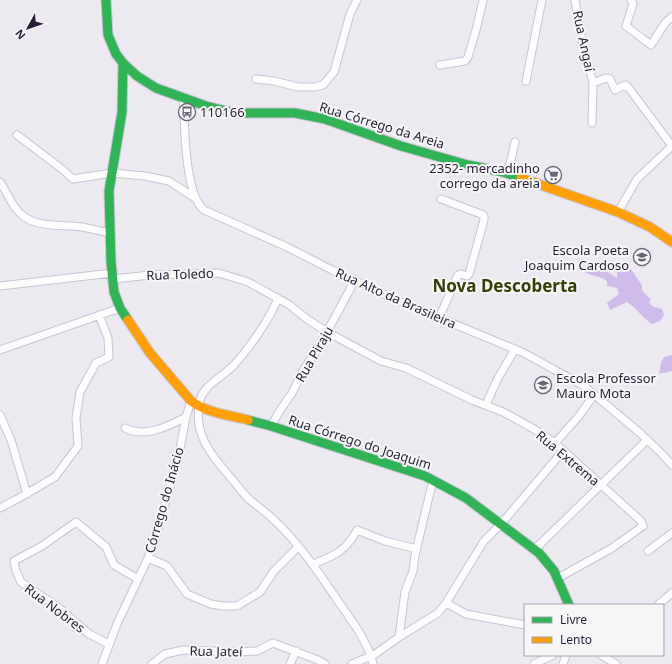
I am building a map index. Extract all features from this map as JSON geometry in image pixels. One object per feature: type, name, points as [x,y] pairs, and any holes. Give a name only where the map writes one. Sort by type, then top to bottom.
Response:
[{"type":"street","name":"Rua Córrego da Areia","points":[[106,0],[108,35],[116,54],[137,76],[156,88],[206,106],[235,113],[295,113],[325,119],[356,128],[401,146],[468,165],[508,173],[618,212],[650,227],[672,242]]},
{"type":"street","points":[[256,79],[274,81],[298,87],[315,87],[322,85],[334,72],[350,14],[357,0]]},
{"type":"street","points":[[440,65],[465,61],[468,57],[483,0]]},
{"type":"street","points":[[526,81],[542,0]]},
{"type":"street","name":"Rua Angaí","points":[[576,0],[582,40],[593,83],[592,123]]},
{"type":"street","points":[[631,0],[634,4],[626,26],[651,45],[665,23],[672,17]]},
{"type":"street","name":"Rua Córrego do Joaquim","points":[[123,63],[122,112],[109,191],[112,276],[114,292],[120,308],[150,353],[191,401],[199,407],[271,426],[426,476],[466,498],[534,550],[548,563],[558,578],[569,604]]},
{"type":"street","name":"Rua Angaí","points":[[593,83],[610,78],[615,90],[625,85],[628,87],[672,146]]},
{"type":"street","name":"Rua Alto da Brasileira","points":[[184,98],[189,170],[192,186],[199,206],[212,214],[287,247],[401,302],[524,353],[578,383],[594,395],[648,440],[672,465]]},
{"type":"street","points":[[16,135],[73,179],[112,173],[145,176],[169,181],[196,198]]},
{"type":"street","points":[[508,173],[515,142]]},
{"type":"street","points":[[618,212],[637,179],[672,146]]},
{"type":"street","points":[[0,182],[15,207],[26,219],[44,224],[82,227],[110,233]]},
{"type":"street","points":[[439,318],[458,275],[461,274],[467,276],[468,274],[484,220],[484,216],[481,214],[441,199]]},
{"type":"street","name":"Rua Toledo","points":[[0,286],[112,276],[219,272],[248,282],[278,298],[327,332]]},
{"type":"street","name":"Rua Piraju","points":[[271,426],[292,393],[304,369],[327,332],[355,280]]},
{"type":"street","points":[[278,298],[275,306],[256,336],[234,365],[205,391],[200,398],[198,418],[203,440],[216,461],[247,498],[275,520],[313,564],[350,618],[372,659]]},
{"type":"street","points":[[0,350],[120,308]]},
{"type":"street","points":[[0,508],[55,477],[78,446],[76,418],[80,392],[96,363],[108,357],[108,338],[99,315]]},
{"type":"street","name":"Rua Extrema","points":[[327,332],[381,361],[406,368],[515,418],[555,443],[641,522],[643,526],[612,548],[558,578]]},
{"type":"street","points":[[486,405],[497,380],[515,349]]},
{"type":"street","points":[[555,443],[579,416],[594,395]]},
{"type":"street","name":"Córrego do Inácio","points":[[102,664],[109,644],[155,540],[179,454],[186,417],[191,401]]},
{"type":"street","points":[[0,415],[11,440],[27,494]]},
{"type":"street","points":[[125,428],[132,432],[154,430],[172,424],[186,417]]},
{"type":"street","points":[[534,550],[648,440]]},
{"type":"street","points":[[352,664],[372,659],[399,637],[438,613],[446,603],[484,541],[501,524],[563,451]]},
{"type":"street","points":[[399,637],[405,592],[413,571],[433,480]]},
{"type":"street","name":"Rua Nobres","points":[[109,644],[89,634],[59,608],[21,582],[16,571],[14,561],[42,546],[76,522],[106,547],[114,565],[138,579]]},
{"type":"street","points":[[313,564],[333,557],[346,547],[357,530],[417,549]]},
{"type":"street","points":[[648,551],[672,533]]},
{"type":"street","points":[[148,558],[167,566],[187,594],[211,604],[237,606],[260,592],[274,571],[298,547]]},
{"type":"street","points":[[659,604],[672,593]]},
{"type":"street","points":[[446,603],[466,614],[524,625]]},
{"type":"street","name":"Rua Jateí","points":[[152,664],[165,654],[183,650],[244,652],[257,651],[274,643],[325,664]]},
{"type":"street","points":[[290,664],[296,651]]},
{"type":"street","points":[[534,664],[551,656]]},
{"type":"street","points":[[603,656],[616,664]]},
{"type":"shaded area","points":[[625,261],[642,285],[642,290],[651,300],[649,302],[652,306],[662,309],[664,315],[660,321],[652,324],[627,302],[610,310],[607,303],[619,294],[617,288],[607,286],[607,281],[604,279],[584,272],[589,263],[597,271],[606,271],[617,278],[617,264]]},
{"type":"shaded area","points":[[672,355],[672,371],[659,374],[664,357]]},
{"type":"traffic: fast","points":[[106,0],[108,35],[116,54],[137,76],[156,88],[206,106],[235,113],[295,113],[325,119],[401,146],[521,178]]},
{"type":"traffic: fast","points":[[123,63],[122,112],[109,191],[111,262],[114,292],[120,308],[128,320]]},
{"type":"traffic: fast","points":[[248,420],[271,426],[425,476],[466,498],[539,553],[554,571],[569,604]]},
{"type":"traffic: slow","points":[[521,178],[618,212],[650,227],[672,242]]},
{"type":"traffic: slow","points":[[128,320],[150,353],[191,401],[211,411],[248,420]]},
{"type":"place","name":"110166","points":[[187,112]]},
{"type":"place","name":"2352- mercadinho corrego da areia","points":[[553,175]]},
{"type":"place","name":"Escola Poeta Joaquim Cardoso","points":[[642,257]]},
{"type":"place","name":"Escola Professor Mauro Mota","points":[[543,385]]},
{"type":"district","name":"Nova Descoberta","points":[[505,285]]}]
